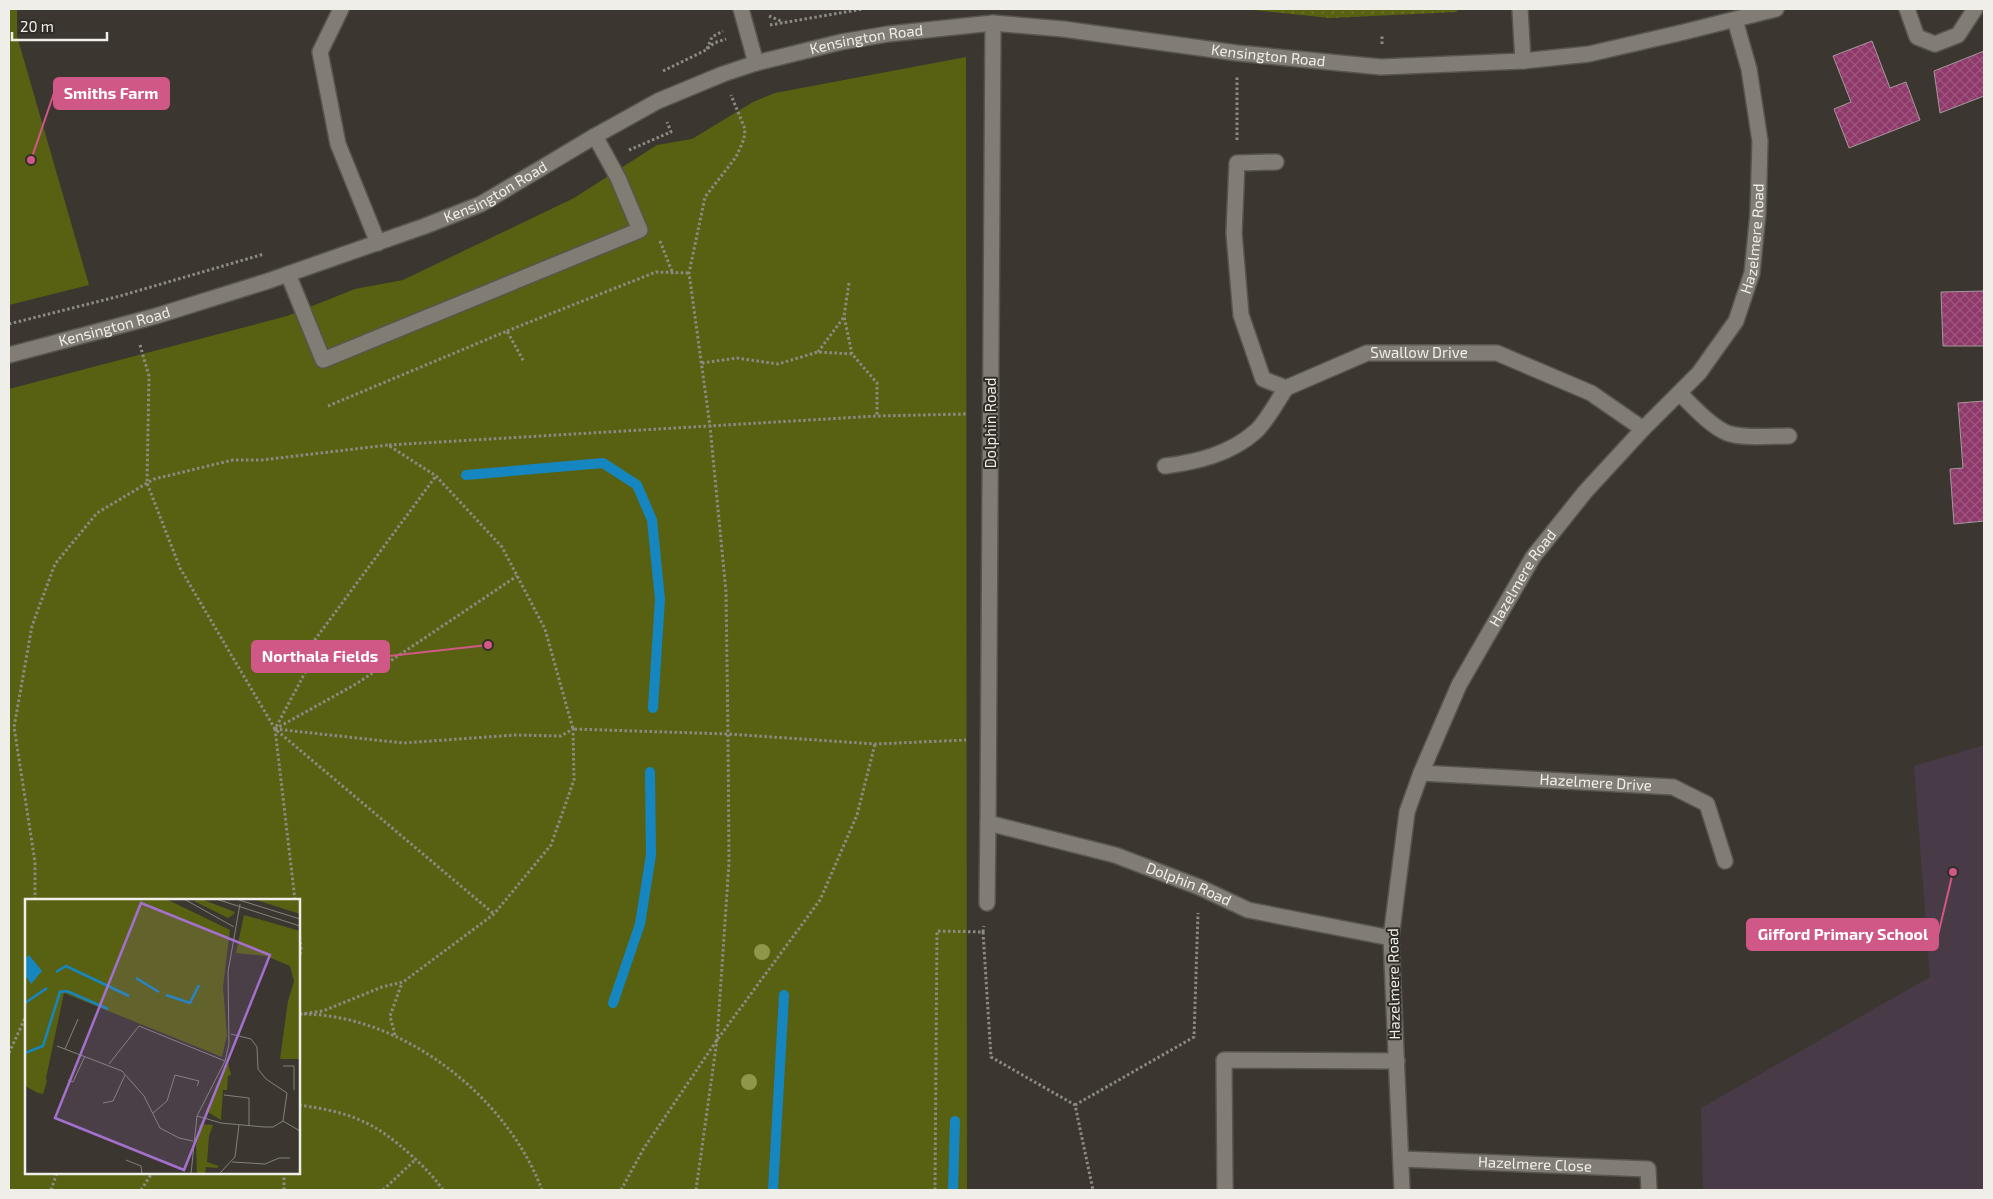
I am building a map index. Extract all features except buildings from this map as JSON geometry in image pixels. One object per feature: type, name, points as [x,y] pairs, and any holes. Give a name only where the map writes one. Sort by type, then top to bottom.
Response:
[{"type":"street","points":[[341,9],[320,52],[338,144],[378,243]]},
{"type":"street","points":[[741,9],[756,63]]},
{"type":"street","points":[[1520,9],[1523,61]]},
{"type":"street","name":"Kensington Road","points":[[9,356],[133,322],[288,274],[378,243],[481,204],[595,136],[665,98],[723,74],[756,63],[869,37],[993,23],[1063,29],[1237,53],[1380,67],[1523,61],[1589,54],[1776,9]]},
{"type":"street","points":[[1907,9],[1918,37],[1935,44],[1958,35],[1975,9]]},
{"type":"street","name":"Hazelmere Road","points":[[1402,1190],[1391,938],[1407,812],[1421,773],[1458,685],[1533,557],[1585,492],[1698,373],[1736,321],[1752,273],[1758,213],[1760,141],[1749,69],[1735,20]]},
{"type":"street","name":"Dolphin Road","points":[[987,903],[993,23]]},
{"type":"street","points":[[288,274],[322,360],[640,230],[618,178],[595,136]]},
{"type":"street","points":[[1165,466],[1193,462],[1225,451],[1256,432],[1286,388],[1263,379],[1241,315],[1234,233],[1237,163],[1276,162]]},
{"type":"street","name":"Swallow Drive","points":[[1286,388],[1367,353],[1497,353],[1591,393],[1642,430]]},
{"type":"street","points":[[1679,393],[1711,422],[1727,433],[1748,436],[1789,436]]},
{"type":"street","name":"Hazelmere Drive","points":[[1421,773],[1673,787],[1707,804],[1725,861]]},
{"type":"street","name":"Dolphin Road","points":[[988,823],[1115,856],[1199,887],[1248,910],[1391,938]]},
{"type":"street","points":[[1225,1190],[1224,1060],[1397,1061]]},
{"type":"street","name":"Hazelmere Close","points":[[1401,1159],[1648,1169],[1649,1190]]},
{"type":"path","points":[[771,25],[863,9]]},
{"type":"path","points":[[668,68],[706,50],[714,43]]},
{"type":"path","points":[[1237,53],[1237,163]]},
{"type":"path","points":[[696,1190],[717,1040],[729,863],[726,592],[710,426],[689,273],[705,197],[736,157],[744,138],[745,129],[736,106]]},
{"type":"path","points":[[667,122],[671,132]]},
{"type":"path","points":[[9,324],[120,296],[270,253]]},
{"type":"path","points":[[328,406],[507,331],[656,272],[689,273]]},
{"type":"path","points":[[849,283],[844,316],[852,354],[877,383],[878,416]]},
{"type":"path","points":[[818,352],[844,316]]},
{"type":"path","points":[[133,322],[149,376],[147,483],[180,568],[275,730],[494,914]]},
{"type":"path","points":[[507,331],[524,362]]},
{"type":"path","points":[[702,363],[737,358],[778,364],[818,352],[852,354]]},
{"type":"path","points":[[36,899],[35,862],[14,727],[32,626],[55,564],[97,513],[154,479],[233,460],[262,460],[388,445],[878,416],[990,413]]},
{"type":"path","points":[[300,1014],[323,1011],[382,987],[403,982],[494,914],[551,845],[574,780],[573,729],[545,629],[502,547],[436,476],[388,445]]},
{"type":"path","points":[[296,899],[275,730],[307,669],[314,641],[436,476]]},
{"type":"path","points":[[275,730],[356,684],[517,576]]},
{"type":"path","points":[[275,730],[403,743],[515,735],[561,736],[573,729],[728,734],[875,744],[989,739]]},
{"type":"path","points":[[621,1190],[644,1148],[717,1040],[820,900],[857,815],[875,744]]},
{"type":"path","points":[[1075,1105],[1194,1037],[1199,887]]},
{"type":"path","points":[[987,903],[983,932],[992,1057],[1075,1105],[1093,1190]]},
{"type":"path","points":[[934,1190],[937,931],[983,932]]},
{"type":"path","points":[[300,938],[300,955]]},
{"type":"path","points":[[395,1035],[390,1016],[403,982]]},
{"type":"path","points":[[300,1014],[349,1019],[395,1035],[432,1057],[469,1085],[496,1112],[519,1145],[542,1190]]},
{"type":"path","points":[[9,1053],[25,1018]]},
{"type":"path","points":[[300,1105],[331,1110],[360,1119],[381,1130],[435,1177],[443,1190]]},
{"type":"path","points":[[383,1190],[416,1159]]},
{"type":"path","points":[[50,1190],[57,1174]]},
{"type":"path","points":[[141,1190],[151,1174]]},
{"type":"path","points":[[284,1174],[284,1190]]},
{"type":"shaded area","points":[[1984,745],[1984,1190],[1703,1190],[1701,1108],[1930,977],[1914,766]]},
{"type":"green space","points":[[9,9],[17,9],[17,36],[89,285],[9,305]]},
{"type":"green space","points":[[1244,9],[1459,9],[1456,12],[1330,18]]},
{"type":"green space","points":[[966,57],[967,1190],[9,1190],[9,389],[287,316],[355,289],[403,280],[574,198],[657,145],[692,139],[753,102],[775,93]]},
{"type":"waterway","points":[[466,475],[603,463],[637,485],[652,520],[660,599],[653,708]]},
{"type":"waterway","points":[[613,1003],[640,924],[651,855],[650,772]]},
{"type":"waterway","points":[[773,1190],[784,995]]},
{"type":"waterway","points":[[953,1190],[955,1121]]},
{"type":"place","name":"Smiths Farm","points":[[31,160]]},
{"type":"place","name":"Northala Fields","points":[[488,645]]},
{"type":"place","name":"Gifford Primary School","points":[[1953,872]]}]
